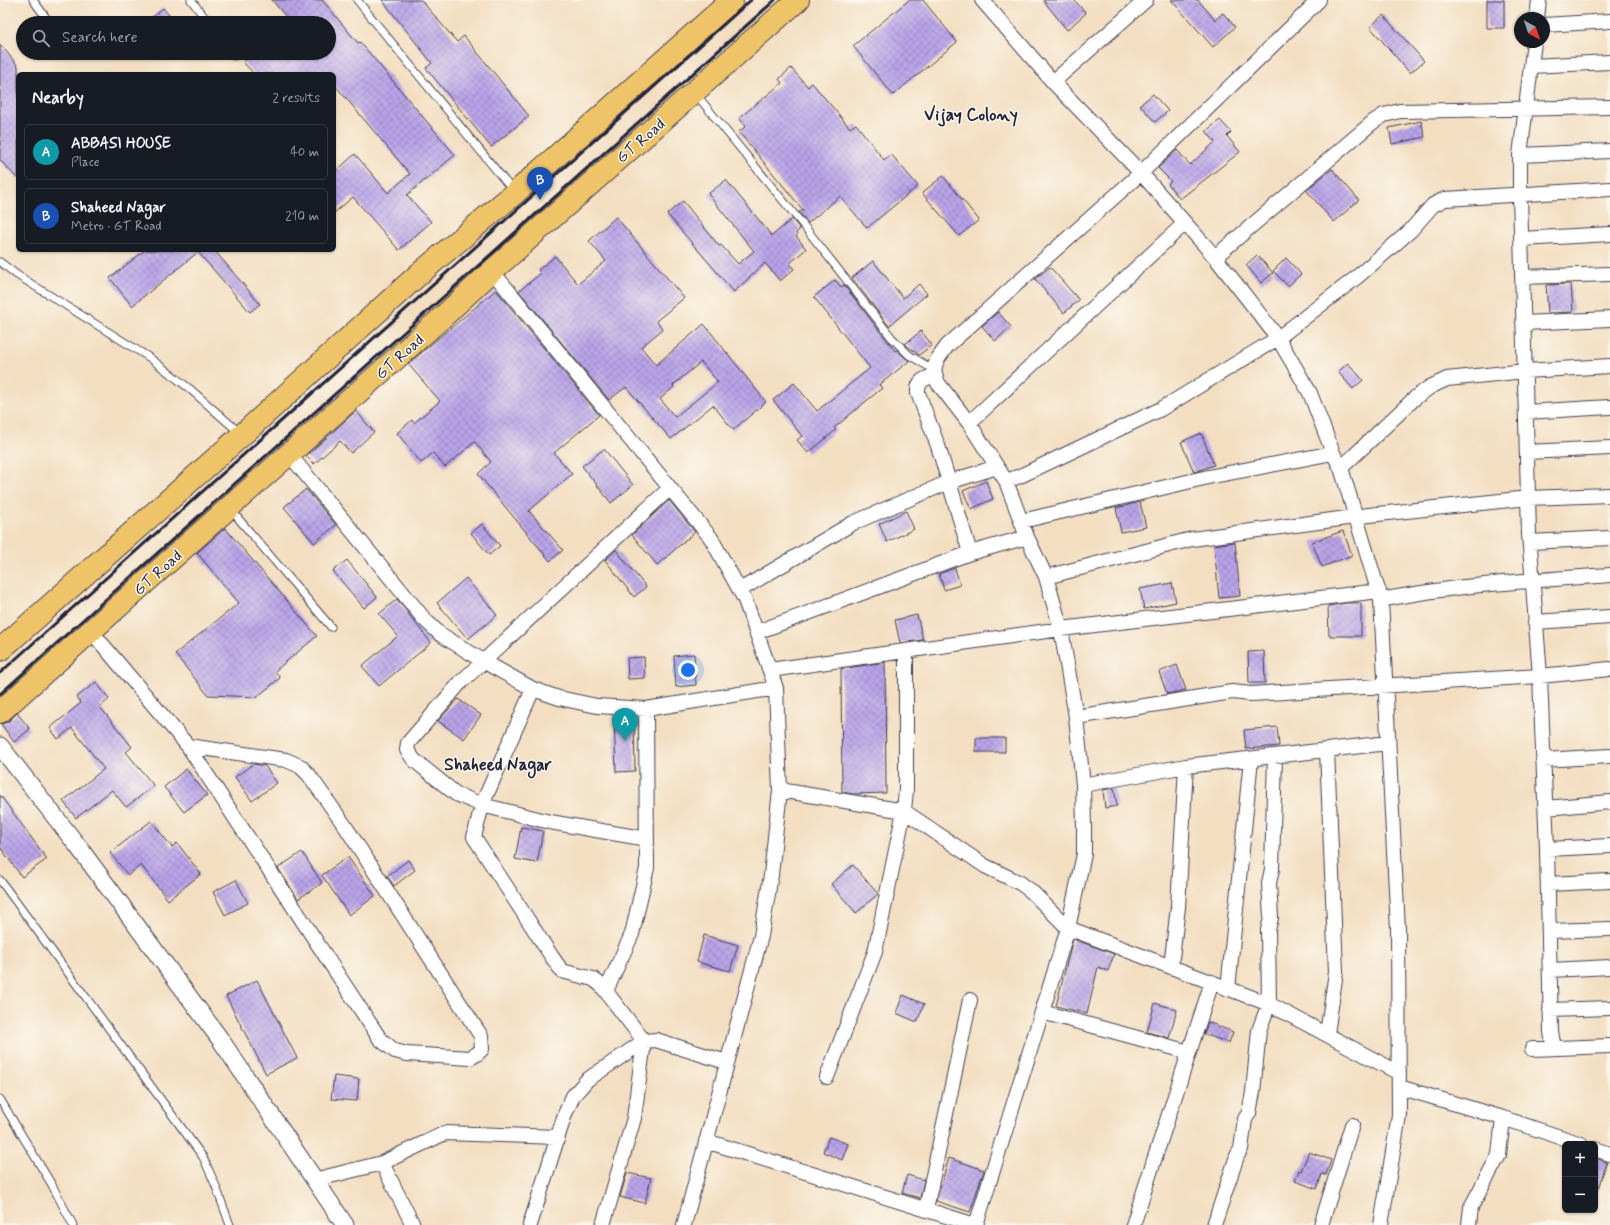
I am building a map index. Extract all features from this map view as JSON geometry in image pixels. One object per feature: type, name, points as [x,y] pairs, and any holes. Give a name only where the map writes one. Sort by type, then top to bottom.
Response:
[{"type":"highway","points":[[0,650],[242,435],[418,275],[515,193],[732,0]]},
{"type":"highway","name":"GT Road","points":[[0,712],[492,271],[798,0]]},
{"type":"street","points":[[982,0],[1053,82],[1141,173],[1215,257],[1278,338],[1310,393],[1340,468],[1380,596],[1386,685],[1398,929],[1399,1115],[1382,1225]]},
{"type":"street","points":[[1053,82],[1146,0]]},
{"type":"street","points":[[706,1141],[975,1225],[1068,928],[1084,854],[1083,785],[1076,717],[1061,629],[1046,577],[1027,537],[1006,481],[969,423],[938,383],[935,373],[937,360],[947,346],[1141,173],[1319,0]]},
{"type":"street","points":[[1538,12],[1539,0]]},
{"type":"street","points":[[1550,25],[1610,21]]},
{"type":"street","points":[[1533,48],[1520,155],[1520,194],[1531,580],[1540,676],[1548,849],[1550,1010],[1554,1048]]},
{"type":"street","points":[[1531,66],[1610,62]]},
{"type":"street","points":[[1215,257],[1373,122],[1384,115],[1400,111],[1526,110],[1610,107]]},
{"type":"street","points":[[1520,155],[1610,151]]},
{"type":"street","points":[[1006,481],[1020,476],[1161,409],[1278,338],[1357,277],[1410,231],[1434,205],[1445,199],[1610,189]]},
{"type":"street","points":[[969,423],[1185,223]]},
{"type":"street","points":[[1521,239],[1610,234]]},
{"type":"street","points":[[492,271],[711,538],[745,600],[776,688],[780,790],[771,875],[760,936],[684,1225]]},
{"type":"street","points":[[1522,277],[1610,274]]},
{"type":"street","points":[[1523,323],[1610,319]]},
{"type":"street","points":[[1340,468],[1416,397],[1430,387],[1448,379],[1525,371],[1610,366]]},
{"type":"street","points":[[935,373],[921,381],[918,386],[918,393],[938,446],[970,553]]},
{"type":"street","points":[[1526,412],[1610,407]]},
{"type":"street","points":[[1527,452],[1610,448]]},
{"type":"street","points":[[1022,521],[1208,477],[1333,453]]},
{"type":"street","points":[[289,454],[425,620],[440,634],[483,661],[533,689],[559,698],[597,706],[646,710],[776,688]]},
{"type":"street","points":[[740,590],[853,523],[949,482],[997,467]]},
{"type":"street","points":[[647,839],[550,822],[482,805],[456,794],[414,760],[408,750],[408,743],[460,683],[670,488]]},
{"type":"street","points":[[1046,577],[1192,538],[1528,498],[1610,495]]},
{"type":"street","points":[[757,632],[970,553],[1027,537]]},
{"type":"street","points":[[1530,542],[1610,538]]},
{"type":"street","points":[[770,670],[1061,629],[1531,580],[1610,575]]},
{"type":"street","points":[[1536,622],[1610,617]]},
{"type":"street","points":[[91,631],[188,746],[380,1039],[395,1052],[470,1058],[477,1054],[482,1049],[481,1036],[345,826],[309,775],[300,766],[286,760],[188,746]]},
{"type":"street","points":[[827,1077],[875,952],[904,811],[906,789],[906,650]]},
{"type":"street","points":[[1076,717],[1232,692],[1251,694],[1540,676],[1610,669]]},
{"type":"street","points":[[533,689],[482,805],[474,837],[562,970],[593,979],[606,991],[644,1041],[634,1118],[603,1225]]},
{"type":"street","points":[[606,991],[632,934],[647,868],[646,710]]},
{"type":"street","points":[[1083,785],[1186,766],[1388,743]]},
{"type":"street","points":[[0,746],[77,844],[220,1039],[344,1225]]},
{"type":"street","points":[[1327,750],[1336,972],[1327,1034]]},
{"type":"street","points":[[1214,1225],[1237,1156],[1241,1149],[1245,1119],[1249,1113],[1253,1092],[1259,1030],[1269,1004],[1268,930],[1271,918],[1269,883],[1272,869],[1274,756]]},
{"type":"street","points":[[1543,760],[1610,756]]},
{"type":"street","points":[[1228,989],[1251,759]]},
{"type":"street","points":[[1171,967],[1178,907],[1186,766]]},
{"type":"street","points":[[780,790],[904,811],[985,866],[1020,883],[1031,891],[1068,928],[1269,1004],[1327,1034],[1399,1080],[1572,1141]]},
{"type":"street","points":[[1546,808],[1610,802]]},
{"type":"street","points":[[1548,849],[1610,846]]},
{"type":"street","points":[[1548,884],[1610,881]]},
{"type":"street","points":[[1549,931],[1610,929]]},
{"type":"street","points":[[1550,970],[1610,967]]},
{"type":"street","points":[[1133,1225],[1212,982]]},
{"type":"street","points":[[926,1209],[970,1000]]},
{"type":"street","points":[[1550,1010],[1610,1008]]},
{"type":"street","points":[[1042,1012],[1189,1052]]},
{"type":"street","points":[[530,1225],[557,1137],[573,1096],[588,1080],[644,1041],[656,1040],[726,1062]]},
{"type":"street","points":[[1532,1049],[1610,1046]]},
{"type":"street","points":[[1470,1225],[1471,1207],[1499,1155],[1504,1118]]},
{"type":"street","points":[[1321,1225],[1352,1125]]},
{"type":"street","points":[[314,1180],[382,1163],[445,1133],[557,1137]]},
{"type":"street","points":[[1598,1150],[1610,1154]]},
{"type":"street","points":[[382,1163],[413,1225]]},
{"type":"lane","points":[[33,0],[45,16]]},
{"type":"lane","points":[[191,0],[204,16]]},
{"type":"lane","points":[[357,0],[515,193]]},
{"type":"lane","points":[[694,92],[808,231],[892,338],[909,355],[935,373]]},
{"type":"lane","points":[[0,262],[17,275],[150,358],[190,389],[242,435]]},
{"type":"lane","points":[[229,508],[331,627]]},
{"type":"lane","points":[[0,880],[203,1157],[230,1225]]},
{"type":"lane","points":[[0,1099],[52,1185],[73,1225]]},
{"type":"building","points":[[272,0],[322,0],[335,16],[285,16]]},
{"type":"building","points":[[382,0],[421,0],[457,42],[464,36],[529,116],[491,147],[426,68],[432,63]]},
{"type":"building","points":[[909,0],[923,0],[957,42],[893,95],[853,46]]},
{"type":"building","points":[[1043,0],[1074,0],[1086,13],[1067,30]]},
{"type":"building","points":[[1171,0],[1198,0],[1215,20],[1223,13],[1235,27],[1213,47]]},
{"type":"building","points":[[1487,0],[1504,0],[1504,28],[1487,28]]},
{"type":"building","points":[[163,8],[170,16],[154,16]]},
{"type":"building","points":[[1383,15],[1424,61],[1410,73],[1370,27]]},
{"type":"building","points":[[336,17],[358,43],[360,42],[455,155],[407,195],[431,222],[399,250],[353,197],[336,211],[336,171],[355,154],[388,193],[410,174],[336,86],[336,72],[252,72],[243,62],[245,60],[336,60]]},
{"type":"building","points":[[0,44],[18,66],[18,72],[16,72],[16,177],[0,160]]},
{"type":"building","points":[[791,68],[808,87],[812,83],[850,128],[856,124],[884,160],[891,154],[918,186],[867,228],[840,196],[808,223],[799,212],[803,210],[739,132],[746,126],[739,118],[782,83],[779,79]]},
{"type":"building","points":[[1153,94],[1168,111],[1155,122],[1140,105]]},
{"type":"building","points":[[1220,120],[1231,132],[1227,136],[1240,152],[1180,199],[1168,184],[1171,181],[1158,168],[1177,150],[1190,165],[1215,142],[1206,131]]},
{"type":"building","points":[[1421,121],[1425,137],[1392,144],[1389,128]]},
{"type":"building","points":[[1332,169],[1359,200],[1334,222],[1306,190]]},
{"type":"building","points":[[943,176],[979,220],[959,236],[922,193]]},
{"type":"building","points":[[726,180],[772,236],[792,219],[800,229],[796,233],[796,236],[806,249],[789,264],[794,269],[780,281],[765,263],[734,292],[667,214],[683,201],[719,246],[721,245],[738,264],[754,251],[708,194]]},
{"type":"building","points":[[616,217],[684,298],[656,321],[663,329],[641,347],[656,365],[704,324],[766,402],[733,430],[713,405],[671,439],[626,387],[609,400],[519,291],[541,273],[538,270],[555,256],[578,284],[606,261],[589,241]],"holes":[[[701,362],[718,382],[675,417],[660,399],[674,387],[673,385]]]},
{"type":"building","points":[[142,252],[198,252],[132,306],[110,278]]},
{"type":"building","points":[[198,252],[216,252],[260,304],[250,312]]},
{"type":"building","points":[[1257,255],[1273,273],[1261,283],[1246,265]]},
{"type":"building","points":[[1286,258],[1301,274],[1288,286],[1273,271]]},
{"type":"building","points":[[873,261],[903,298],[919,284],[927,294],[889,326],[852,278]]},
{"type":"building","points":[[1050,267],[1079,300],[1064,313],[1035,279]]},
{"type":"building","points":[[835,280],[841,287],[844,285],[895,351],[897,350],[909,361],[879,385],[882,388],[834,428],[836,430],[808,453],[797,440],[802,436],[773,400],[794,383],[817,411],[870,368],[814,297]]},
{"type":"building","points":[[1571,284],[1573,312],[1548,313],[1546,285]]},
{"type":"building","points":[[496,290],[599,415],[554,453],[572,474],[529,511],[563,550],[550,561],[478,474],[491,462],[475,442],[445,467],[433,453],[421,463],[397,433],[412,420],[414,423],[440,401],[408,364]]},
{"type":"building","points":[[998,312],[1011,327],[995,341],[982,326]]},
{"type":"building","points":[[921,331],[932,345],[919,355],[905,344]]},
{"type":"building","points":[[1348,363],[1363,380],[1353,389],[1338,372]]},
{"type":"building","points":[[356,411],[374,432],[351,453],[340,441],[314,464],[306,456]]},
{"type":"building","points":[[1201,433],[1214,465],[1194,472],[1181,442]]},
{"type":"building","points":[[604,449],[633,485],[611,503],[582,466]]},
{"type":"building","points":[[986,481],[993,499],[971,509],[963,491]]},
{"type":"building","points":[[306,489],[336,525],[314,543],[284,507]]},
{"type":"building","points":[[669,500],[695,532],[657,565],[632,535]]},
{"type":"building","points":[[1140,502],[1146,527],[1121,532],[1116,508]]},
{"type":"building","points":[[906,511],[914,529],[887,542],[879,524]]},
{"type":"building","points":[[482,524],[500,546],[489,555],[471,533]]},
{"type":"building","points":[[225,528],[317,636],[275,671],[280,678],[257,697],[208,695],[175,654],[239,603],[197,553]]},
{"type":"building","points":[[1343,531],[1352,555],[1322,567],[1312,542]]},
{"type":"building","points":[[1235,542],[1240,596],[1219,598],[1214,545]]},
{"type":"building","points":[[616,550],[646,587],[634,597],[605,560]]},
{"type":"building","points":[[347,560],[377,597],[364,608],[333,571]]},
{"type":"building","points":[[955,568],[960,585],[944,590],[939,574]]},
{"type":"building","points":[[466,578],[497,615],[468,639],[437,603]]},
{"type":"building","points":[[1172,583],[1176,602],[1144,609],[1140,589]]},
{"type":"building","points":[[397,599],[431,643],[379,686],[362,666],[398,636],[379,614]]},
{"type":"building","points":[[1346,603],[1361,603],[1361,636],[1329,636],[1328,606]]},
{"type":"building","points":[[917,615],[923,640],[900,643],[895,620]]},
{"type":"building","points":[[1264,651],[1265,683],[1249,683],[1248,652]]},
{"type":"building","points":[[694,654],[696,685],[676,687],[674,656]]},
{"type":"building","points":[[644,657],[645,678],[628,679],[627,658]]},
{"type":"building","points":[[885,662],[886,793],[853,794],[842,792],[841,669]]},
{"type":"building","points":[[1177,665],[1186,690],[1167,694],[1159,672]]},
{"type":"building","points":[[96,682],[109,699],[100,707],[132,747],[126,752],[154,786],[126,807],[112,790],[76,818],[63,801],[104,769],[72,728],[58,739],[50,728],[81,703],[77,697]]},
{"type":"building","points":[[458,699],[481,715],[464,739],[438,721]]},
{"type":"building","points":[[17,713],[30,729],[14,742],[1,724],[8,722]]},
{"type":"building","points":[[614,716],[634,717],[635,771],[616,772]]},
{"type":"building","points":[[1277,727],[1279,746],[1246,749],[1244,730]]},
{"type":"building","points":[[976,738],[1005,738],[1005,752],[976,752]]},
{"type":"building","points":[[253,764],[265,766],[277,783],[252,801],[235,777]]},
{"type":"building","points":[[186,769],[207,795],[184,812],[164,787]]},
{"type":"building","points":[[1114,788],[1117,806],[1105,808],[1103,790]]},
{"type":"building","points":[[0,795],[47,859],[22,877],[0,847]]},
{"type":"building","points":[[151,821],[172,847],[177,843],[201,874],[168,900],[141,865],[128,875],[110,853]]},
{"type":"building","points":[[521,827],[543,831],[537,863],[515,859]]},
{"type":"building","points":[[302,852],[322,883],[298,899],[278,868]]},
{"type":"building","points":[[348,857],[375,896],[349,915],[322,875]]},
{"type":"building","points":[[408,860],[415,870],[394,886],[387,876]]},
{"type":"building","points":[[853,865],[878,894],[856,913],[831,884]]},
{"type":"building","points":[[236,880],[248,903],[225,915],[213,892]]},
{"type":"building","points":[[704,935],[738,945],[730,971],[697,962]]},
{"type":"building","points":[[1073,939],[1114,954],[1108,971],[1098,967],[1087,1014],[1056,1006]]},
{"type":"building","points":[[257,980],[297,1058],[266,1074],[226,996]]},
{"type":"building","points":[[903,995],[924,1004],[917,1022],[896,1013]]},
{"type":"building","points":[[1155,1003],[1177,1010],[1169,1038],[1147,1032]]},
{"type":"building","points":[[1208,1022],[1233,1032],[1229,1043],[1204,1034]]},
{"type":"building","points":[[334,1076],[359,1079],[357,1101],[331,1099]]},
{"type":"building","points":[[829,1137],[848,1144],[842,1160],[823,1152]]},
{"type":"building","points":[[1309,1152],[1331,1160],[1326,1175],[1322,1174],[1317,1189],[1295,1181]]},
{"type":"building","points":[[949,1158],[984,1170],[970,1212],[936,1201]]},
{"type":"building","points":[[1598,1159],[1607,1162],[1598,1188]]},
{"type":"building","points":[[627,1173],[651,1178],[645,1203],[620,1197]]},
{"type":"building","points":[[907,1175],[924,1180],[920,1198],[902,1193]]},
{"type":"railway","points":[[0,673],[751,0]]},
{"type":"railway","points":[[0,694],[775,0]]},
{"type":"place","name":"Shaheed Nagar","points":[[540,200]]},
{"type":"place","name":"ABBASI HOUSE","points":[[625,741]]},
{"type":"district","name":"Vijay Colony","points":[[971,114]]},
{"type":"district","name":"Shaheed Nagar","points":[[498,764]]}]
